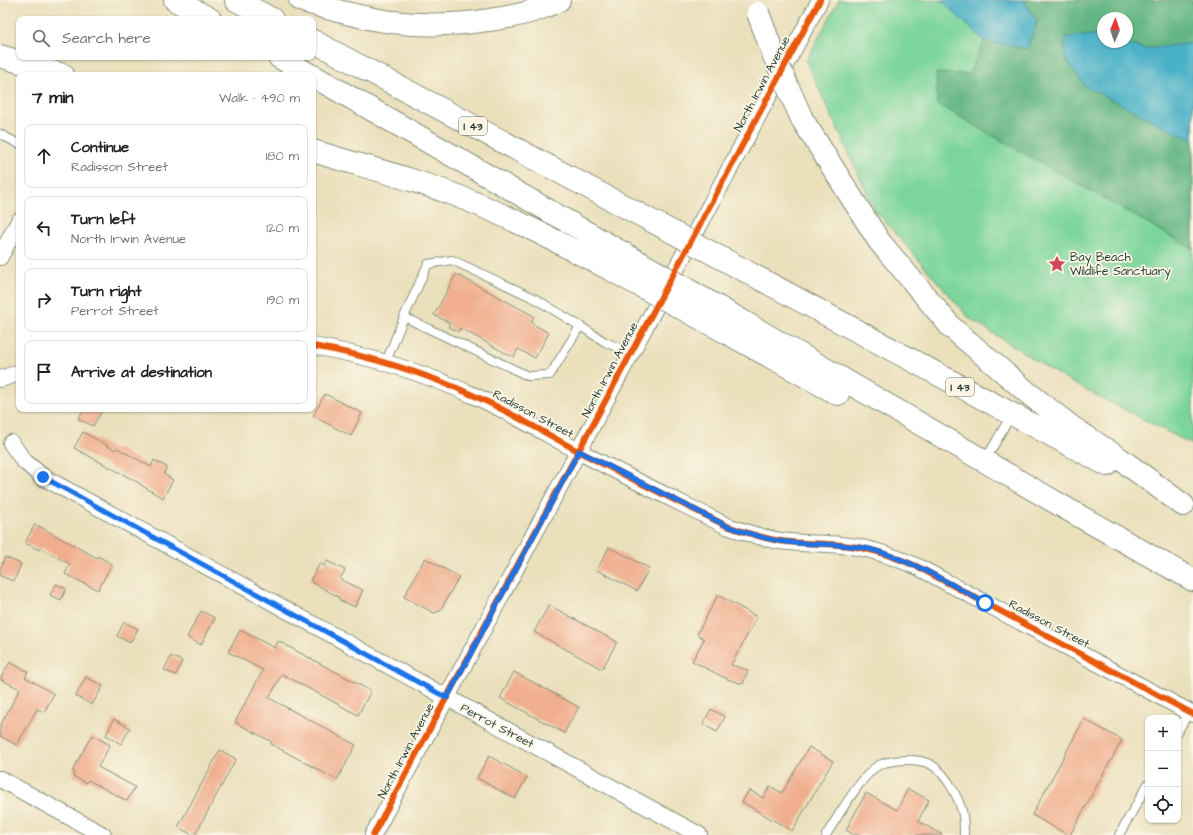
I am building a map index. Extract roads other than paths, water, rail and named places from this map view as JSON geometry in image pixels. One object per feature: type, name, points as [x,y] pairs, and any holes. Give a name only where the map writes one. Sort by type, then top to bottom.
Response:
[{"type":"highway","points":[[175,0],[204,16]]},
{"type":"highway","points":[[236,0],[266,16]]},
{"type":"highway","points":[[300,0],[326,8],[390,22],[436,24],[469,23],[525,14],[559,0]]},
{"type":"highway","points":[[756,6],[774,56],[802,119],[879,241],[951,327],[1028,393],[1073,428],[1119,458],[1188,508]]},
{"type":"highway","name":"I 43","points":[[316,43],[1188,508]]},
{"type":"highway","points":[[0,56],[53,72]]},
{"type":"highway","points":[[284,60],[305,72]]},
{"type":"highway","points":[[316,78],[609,257],[713,315],[985,461],[1193,580]]},
{"type":"highway","points":[[316,152],[427,186],[469,201],[556,240],[609,257]]},
{"type":"street","name":"North Irwin Avenue","points":[[373,835],[820,0]]},
{"type":"street","points":[[0,257],[16,227]]},
{"type":"street","name":"Radisson Street","points":[[316,347],[386,362],[430,377],[478,397],[579,451],[727,526],[750,534],[780,541],[842,545],[872,550],[918,567],[1191,713]]},
{"type":"street","points":[[0,378],[16,374]]},
{"type":"street","name":"Perrot Street","points":[[11,443],[24,461],[43,477],[699,835]]},
{"type":"street","points":[[0,779],[103,835]]},
{"type":"lane","points":[[0,134],[16,142]]},
{"type":"lane","points":[[386,362],[428,264],[452,260],[534,298],[605,342],[631,353]]},
{"type":"lane","points":[[404,317],[528,376],[550,375],[580,326]]},
{"type":"lane","points":[[985,461],[1011,414]]},
{"type":"lane","points":[[1181,727],[1191,713]]},
{"type":"lane","points":[[826,835],[867,775],[879,765],[900,760],[920,761],[930,764],[945,779],[952,789],[962,811],[964,835]]},
{"type":"lane","points":[[1119,835],[1146,787]]},
{"type":"water","points":[[941,0],[1024,0],[1037,22],[1027,49],[984,41]]},
{"type":"water","points":[[1097,36],[1097,48],[1133,48],[1133,46],[1145,49],[1193,43],[1193,141],[1085,86],[1065,58],[1065,37]]},
{"type":"place","name":"Bay Beach Wildlife Sanctuary","points":[[1057,264]]}]
